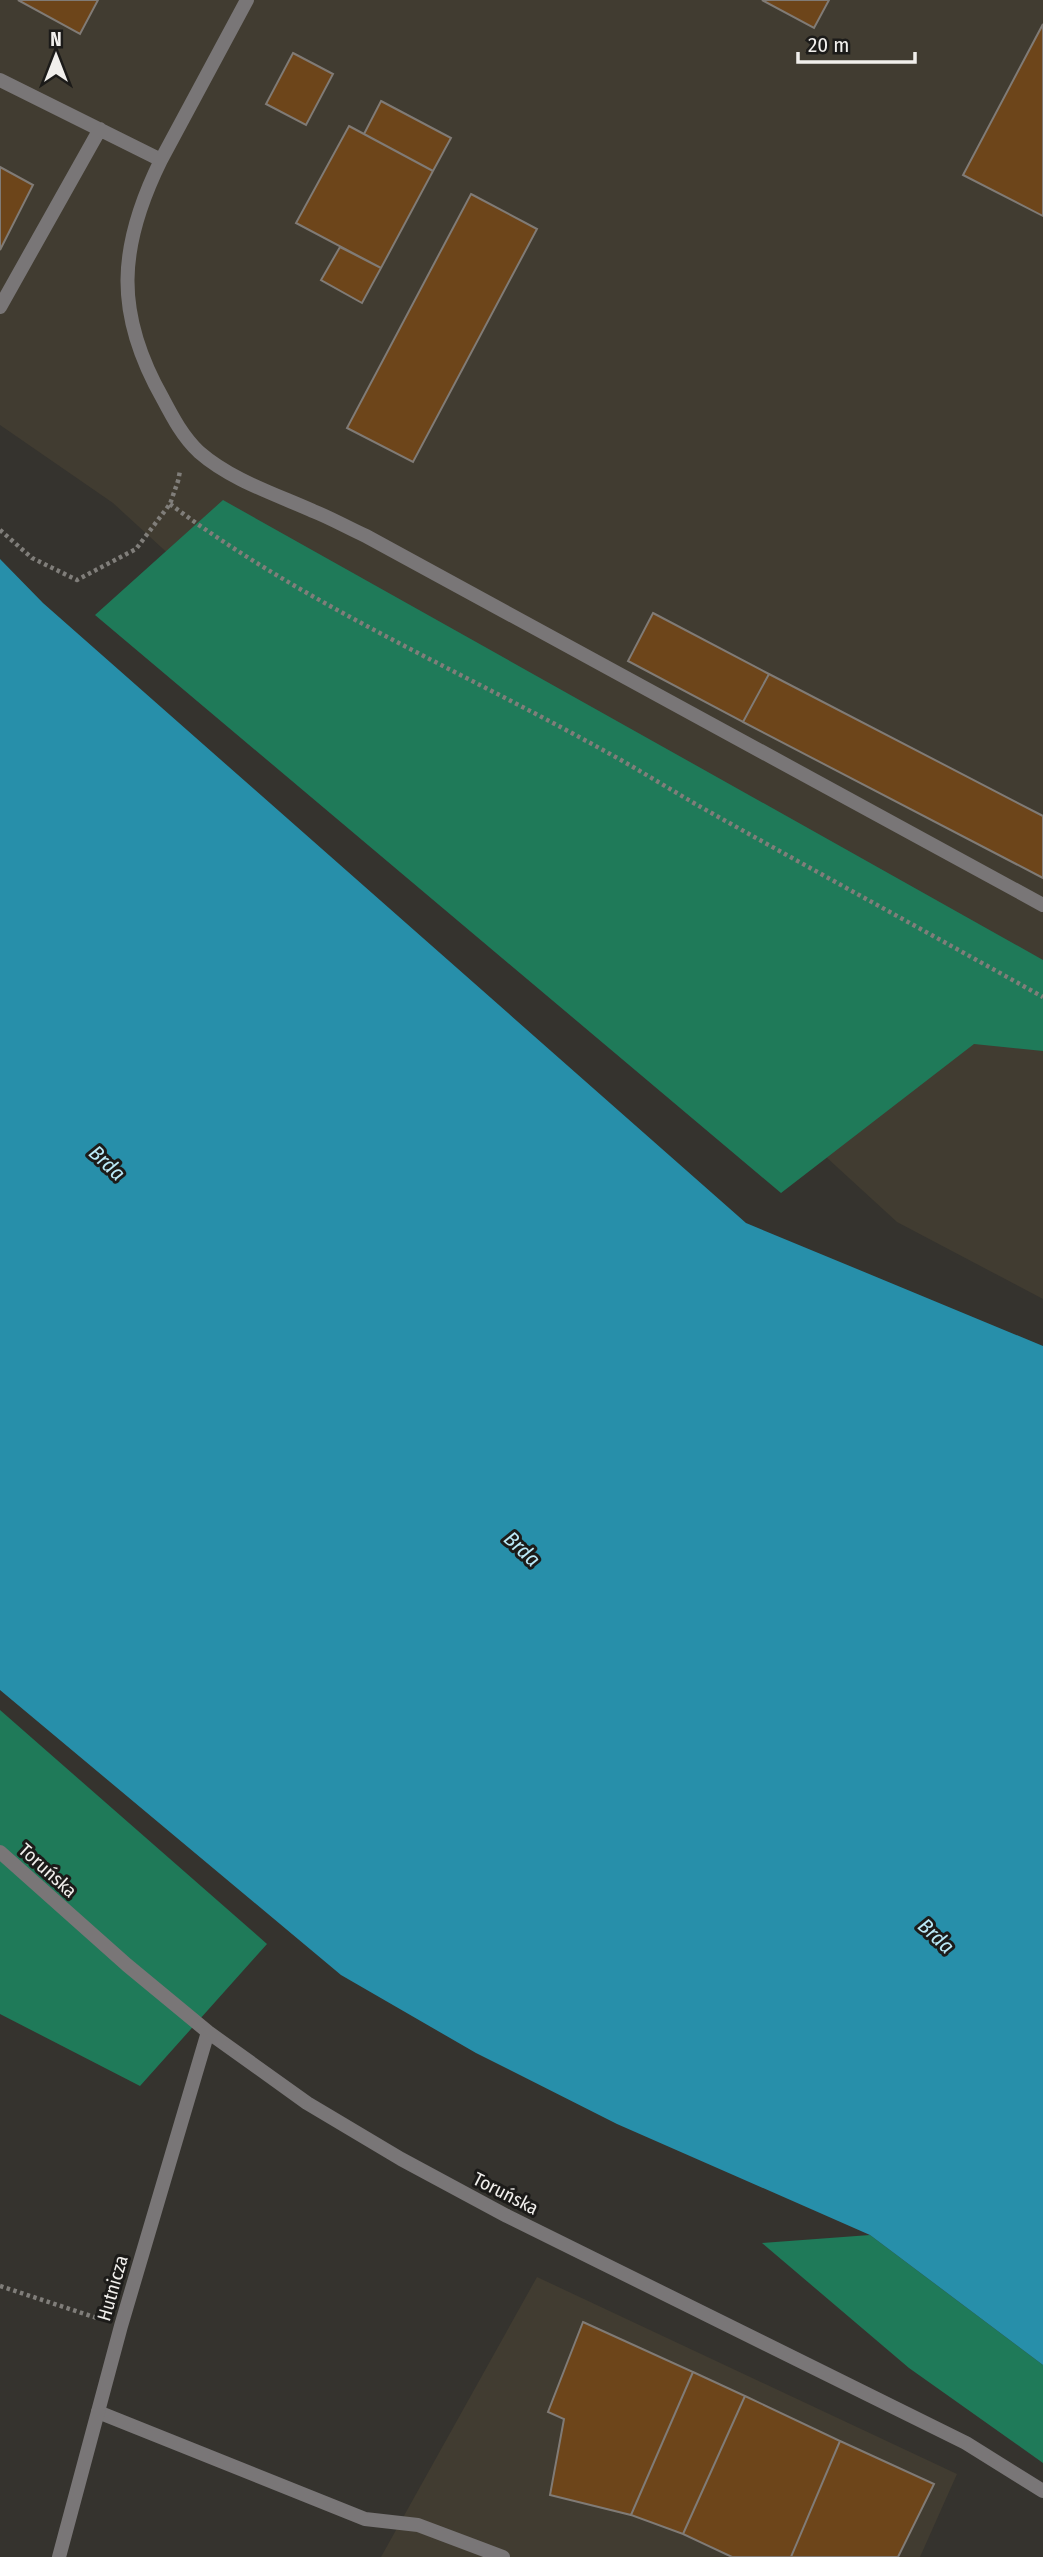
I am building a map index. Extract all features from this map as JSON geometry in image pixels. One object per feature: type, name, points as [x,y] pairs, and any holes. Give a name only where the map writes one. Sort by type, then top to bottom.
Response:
[{"type":"street","points":[[247,0],[160,160],[137,215],[127,267],[131,320],[147,369],[181,431],[199,452],[225,470],[265,491],[366,536],[1043,905]]},
{"type":"street","points":[[0,80],[160,160]]},
{"type":"street","points":[[0,307],[100,129]]},
{"type":"street","name":"Toruńska","points":[[0,1852],[127,1965],[208,2032],[307,2103],[401,2159],[507,2216],[966,2442],[1043,2491]]},
{"type":"street","name":"Hutnicza","points":[[59,2557],[121,2326],[208,2032]]},
{"type":"street","points":[[98,2412],[365,2519],[418,2525],[503,2557]]},
{"type":"path","points":[[0,530],[32,558],[77,580],[135,550],[170,504],[178,481],[181,431]]},
{"type":"path","points":[[170,504],[218,540],[279,577],[460,676],[601,748],[713,814],[1043,997]]},
{"type":"path","points":[[0,2286],[121,2326]]},
{"type":"shaded area","points":[[0,0],[1043,0],[1043,1299],[897,1222],[113,503],[0,425]]},
{"type":"shaded area","points":[[537,2277],[957,2474],[920,2557],[381,2557]]},
{"type":"green space","points":[[223,500],[1043,960],[1043,1051],[974,1044],[781,1193],[95,615]]},
{"type":"green space","points":[[0,1710],[267,1944],[140,2086],[0,2014]]},
{"type":"green space","points":[[870,2235],[1043,2365],[1043,2463],[909,2368],[762,2243]]},
{"type":"water","name":"Brda","points":[[0,559],[43,603],[746,1223],[1043,1346],[1043,2365],[870,2235],[617,2124],[476,2053],[341,1975],[0,1690]]},
{"type":"building","points":[[18,0],[98,0],[80,34]]},
{"type":"building","points":[[762,0],[829,0],[814,28]]},
{"type":"building","points":[[1043,24],[1043,216],[963,175]]},
{"type":"building","points":[[293,53],[333,74],[306,125],[266,104]]},
{"type":"building","points":[[381,101],[451,138],[433,171],[364,134]]},
{"type":"building","points":[[349,126],[433,171],[381,268],[296,223]]},
{"type":"building","points":[[0,167],[33,185],[0,250]]},
{"type":"building","points":[[471,194],[537,229],[413,462],[347,428]]},
{"type":"building","points":[[340,247],[381,268],[362,303],[321,280]]},
{"type":"building","points":[[653,613],[769,674],[743,722],[628,661]]},
{"type":"building","points":[[769,674],[1043,816],[1043,878],[743,722]]},
{"type":"building","points":[[583,2322],[693,2372],[631,2515],[550,2495],[564,2419],[548,2412]]},
{"type":"building","points":[[693,2372],[745,2396],[683,2534],[631,2515]]},
{"type":"building","points":[[745,2396],[840,2441],[791,2557],[732,2557],[683,2534]]},
{"type":"building","points":[[840,2441],[934,2484],[898,2557],[791,2557]]}]
